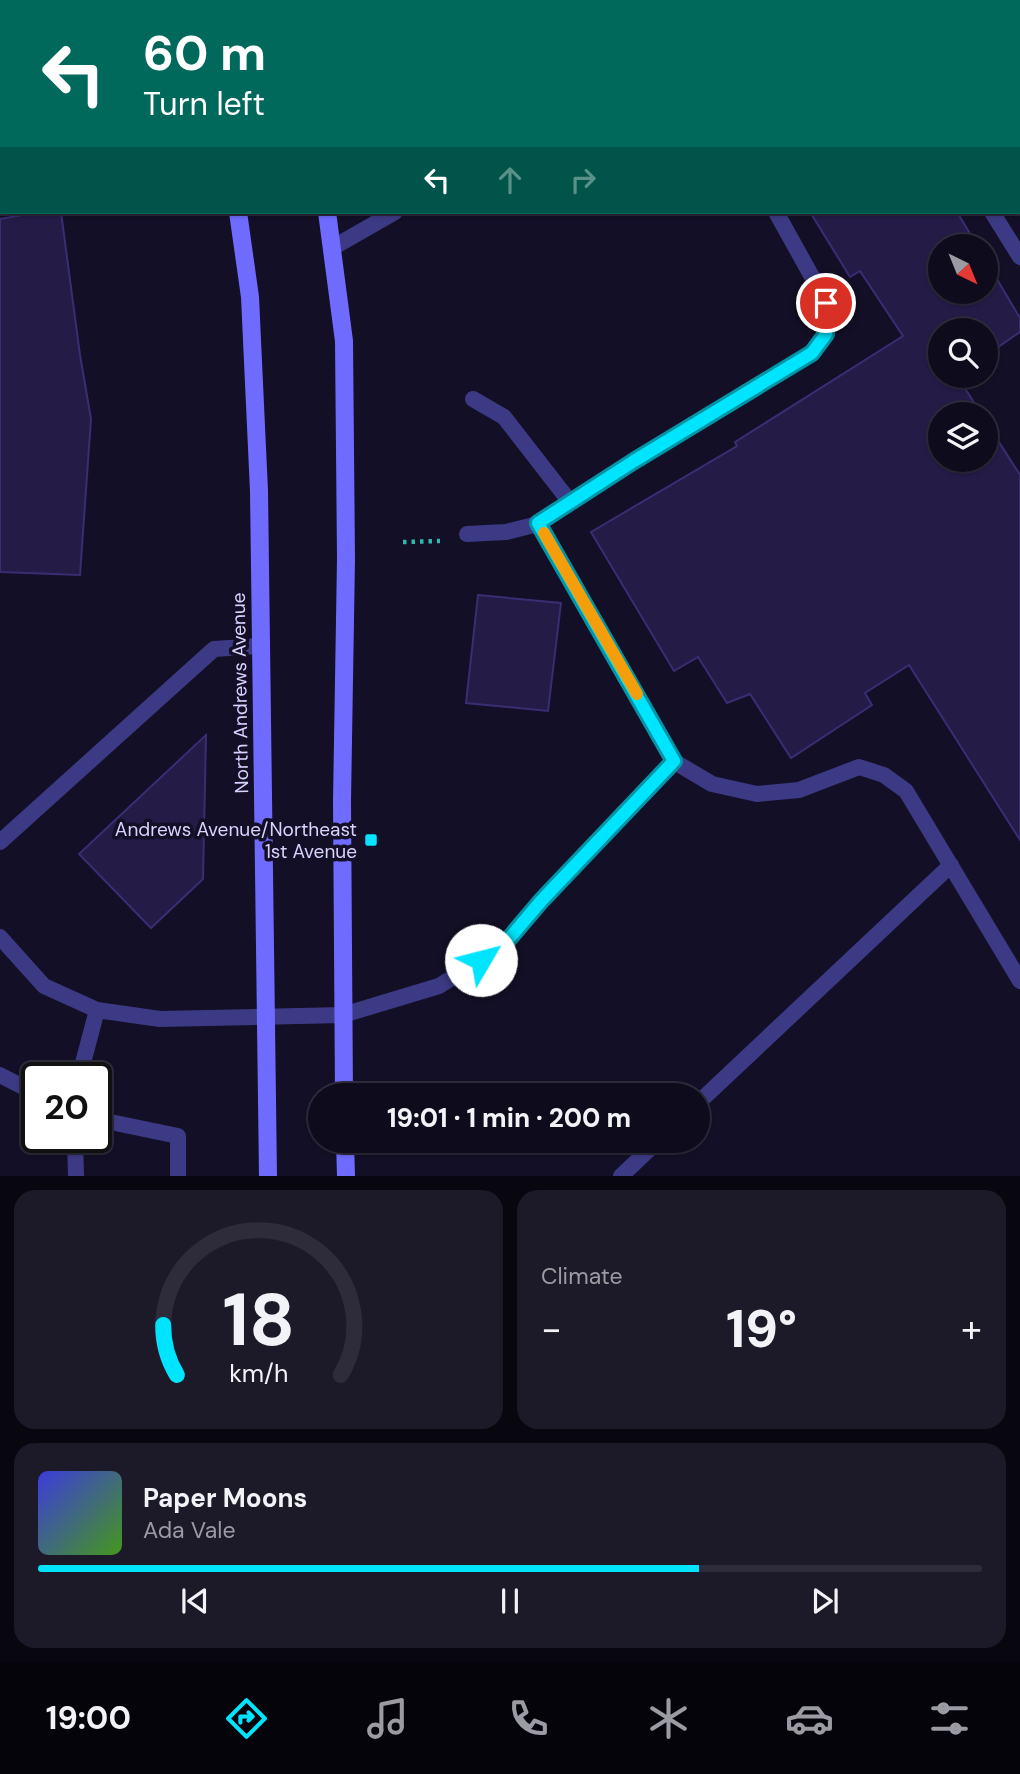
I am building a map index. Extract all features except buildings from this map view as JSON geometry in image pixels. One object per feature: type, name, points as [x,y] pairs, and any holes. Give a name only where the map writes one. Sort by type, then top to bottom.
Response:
[{"type":"main road","name":"North Andrews Avenue","points":[[238,214],[250,297],[259,491],[268,1175]]},
{"type":"main road","points":[[327,214],[344,341],[344,1083]]},
{"type":"main road","points":[[345,1153],[345,1175]]},
{"type":"lane","points":[[332,248],[392,214]]},
{"type":"lane","points":[[467,534],[506,532],[538,523],[812,353],[826,334],[826,303],[777,214]]},
{"type":"lane","points":[[993,214],[1020,257]]},
{"type":"lane","points":[[473,399],[504,418],[570,502]]},
{"type":"lane","points":[[538,523],[674,761],[712,784],[757,794],[800,790],[859,767],[884,775],[906,791],[1020,981]]},
{"type":"lane","points":[[0,842],[214,649],[260,646]]},
{"type":"lane","points":[[0,937],[44,985],[97,1010],[160,1019],[343,1015],[439,986],[502,947],[541,901],[674,761]]},
{"type":"lane","points":[[710,1092],[951,865]]},
{"type":"lane","points":[[83,1062],[97,1010]]},
{"type":"lane","points":[[0,1075],[21,1086]]},
{"type":"lane","points":[[112,1122],[178,1136],[178,1175]]},
{"type":"lane","points":[[75,1153],[76,1175]]},
{"type":"lane","points":[[621,1175],[645,1153]]},
{"type":"path","points":[[403,542],[440,541]]},
{"type":"slow traffic","points":[[544,533],[637,694]]},
{"type":"place","name":"Andrews Avenue/Northeast 1st Avenue","points":[[371,840]]},
{"type":"route","points":[[481,960],[502,947],[541,901],[674,761],[538,523],[812,353],[826,334],[826,303]]}]
